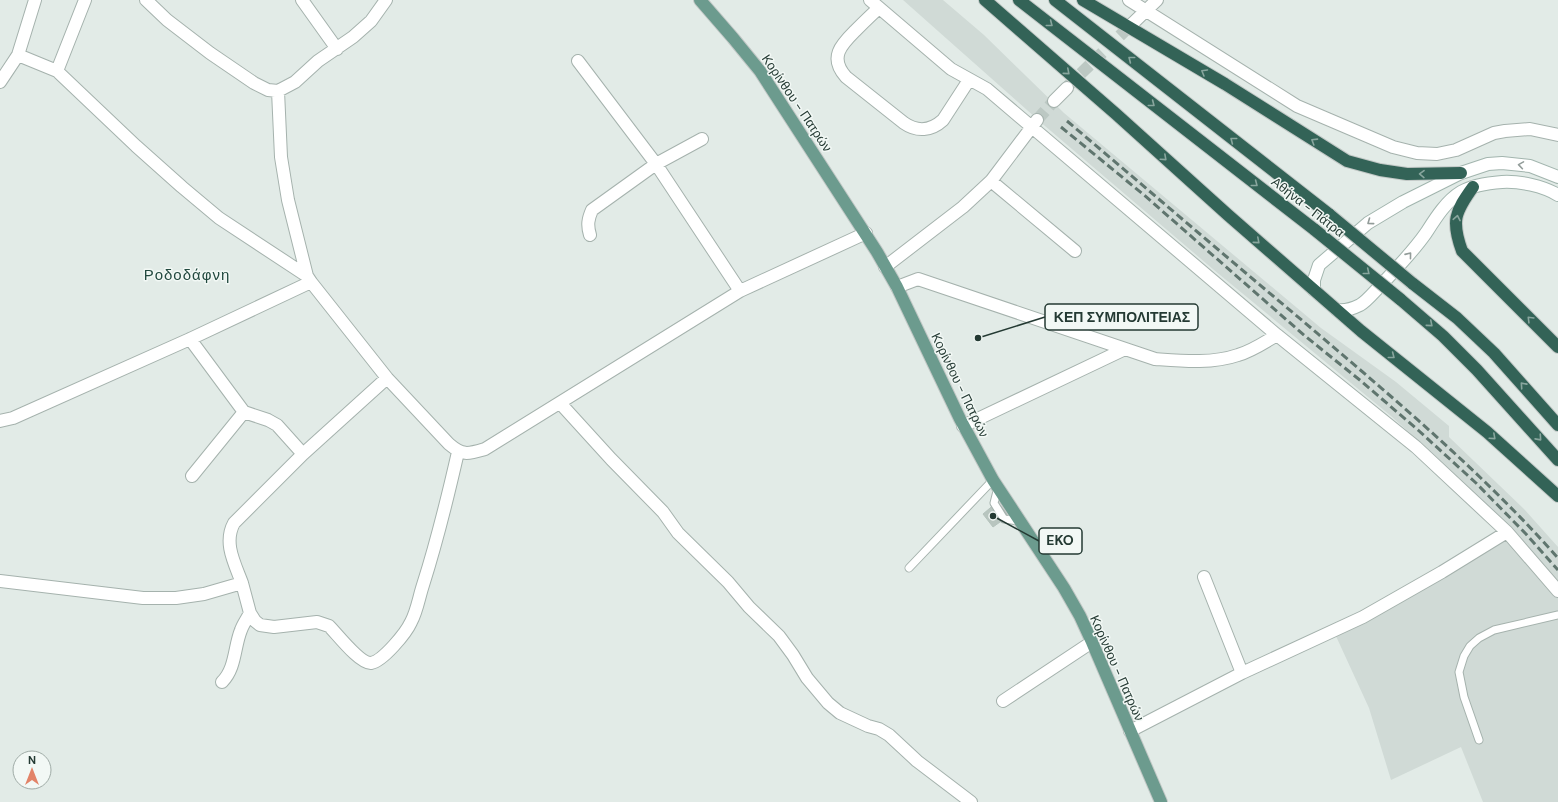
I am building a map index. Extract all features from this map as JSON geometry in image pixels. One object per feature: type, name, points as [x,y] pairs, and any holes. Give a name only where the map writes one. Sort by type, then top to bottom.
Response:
[{"type":"highway","points":[[985,0],[1116,114],[1336,310],[1487,432],[1558,496]]},
{"type":"highway","name":"Αθήνα - Πάτρα","points":[[1019,0],[1315,230],[1400,299],[1443,336],[1477,370],[1558,460]]},
{"type":"highway","name":"Αθήνα - Πάτρα","points":[[1055,0],[1330,215],[1457,318],[1488,348],[1558,425]]},
{"type":"highway","points":[[1083,0],[1225,84],[1347,161],[1380,170],[1407,174],[1461,173]]},
{"type":"highway","points":[[1473,187],[1461,204],[1455,221],[1456,236],[1462,251],[1558,347]]},
{"type":"main road","name":"Κορίνθου - Πατρών","points":[[700,0],[760,71],[866,233],[897,287],[963,426],[1019,521],[1064,588],[1092,642],[1161,802]]},
{"type":"street","points":[[0,82],[18,55],[35,0]]},
{"type":"street","points":[[57,71],[85,0]]},
{"type":"street","points":[[146,0],[167,20],[210,53],[254,83],[268,90],[278,90],[295,82],[318,61],[337,49],[371,21],[386,0]]},
{"type":"street","points":[[302,0],[337,49]]},
{"type":"street","points":[[1129,0],[1298,106],[1393,147],[1417,153],[1437,154],[1456,150],[1494,133],[1505,131],[1530,129],[1558,135]]},
{"type":"street","points":[[1132,24],[1157,0]]},
{"type":"street","points":[[969,80],[943,120],[938,125],[925,129],[910,128],[841,72],[837,61],[840,46],[874,4],[951,69],[987,89],[1035,124],[1277,334],[1416,447],[1507,532],[1558,591]]},
{"type":"street","points":[[18,55],[57,71],[187,192],[219,218],[309,279],[387,378],[458,452],[470,454],[485,449],[740,291],[866,233]]},
{"type":"street","points":[[578,61],[656,164],[740,291]]},
{"type":"street","points":[[1054,101],[1066,88]]},
{"type":"street","points":[[278,90],[281,157],[288,200],[309,279]]},
{"type":"street","points":[[885,267],[963,207],[991,181],[1035,124]]},
{"type":"street","points":[[590,235],[588,222],[592,210],[656,164],[702,139]]},
{"type":"street","points":[[1314,290],[1314,280],[1319,265],[1368,223],[1403,202],[1461,173],[1488,164],[1502,163],[1530,166],[1558,177]]},
{"type":"street","points":[[991,181],[1075,251]]},
{"type":"street","points":[[1336,310],[1352,309],[1361,304],[1404,261],[1433,222],[1455,197],[1462,192],[1473,187],[1490,183],[1520,183],[1558,195]]},
{"type":"street","points":[[0,421],[13,418],[190,339],[309,279]]},
{"type":"street","points":[[897,287],[918,279],[1155,359],[1195,361],[1221,360],[1240,355],[1277,334]]},
{"type":"street","points":[[190,339],[244,412],[268,420],[277,425],[303,454]]},
{"type":"street","points":[[963,426],[1125,349]]},
{"type":"street","points":[[387,378],[303,454],[234,523],[229,539],[231,552],[242,583],[250,613],[255,621],[260,625],[268,627],[317,622],[322,623],[329,626],[358,657],[365,662],[371,663],[378,660],[400,638],[411,622],[427,571],[458,452]]},
{"type":"street","points":[[560,403],[611,459],[663,512],[683,537],[728,582],[749,607],[779,636],[807,678],[828,703],[840,713],[868,726],[879,728],[918,761],[971,802]]},
{"type":"street","points":[[192,476],[244,412]]},
{"type":"street","points":[[1130,731],[1242,673],[1362,616],[1442,572],[1507,532]]},
{"type":"street","points":[[1204,577],[1242,673]]},
{"type":"street","points":[[0,581],[143,598],[176,598],[204,594],[242,583]]},
{"type":"street","points":[[222,682],[227,677],[232,666],[241,630],[250,613]]},
{"type":"street","points":[[1004,700],[1092,642]]},
{"type":"lane","points":[[909,568],[996,484]]},
{"type":"lane","points":[[1479,740],[1464,697],[1459,672],[1464,656],[1470,646],[1479,638],[1494,630],[1558,614]]},
{"type":"shaded area","points":[[903,0],[943,0],[984,35],[1064,113],[1321,328],[1396,382],[1449,426],[1449,437],[1524,509],[1558,547],[1558,581],[1514,532],[1445,465],[1391,416],[1214,270],[1045,126]]},
{"type":"shaded area","points":[[1507,537],[1558,595],[1558,802],[1483,802],[1461,747],[1391,780],[1369,708],[1335,634]]},
{"type":"building","points":[[996,503],[1007,517],[993,527],[983,514]]},
{"type":"tunnel","points":[[1068,86],[1132,24]]},
{"type":"tunnel","points":[[1037,120],[1054,101]]},
{"type":"railway","points":[[1067,121],[1403,407],[1498,495],[1558,558]]},
{"type":"railway","points":[[1061,127],[1144,195],[1305,336],[1361,381],[1418,430],[1476,483],[1526,534],[1558,570]]},
{"type":"place","name":"ΚΕΠ ΣΥΜΠΟΛΙΤΕΙΑΣ","points":[[978,338]]},
{"type":"place","name":"EKO","points":[[993,516]]},
{"type":"district","name":"Ροδοδάφνη","points":[[187,275]]}]
